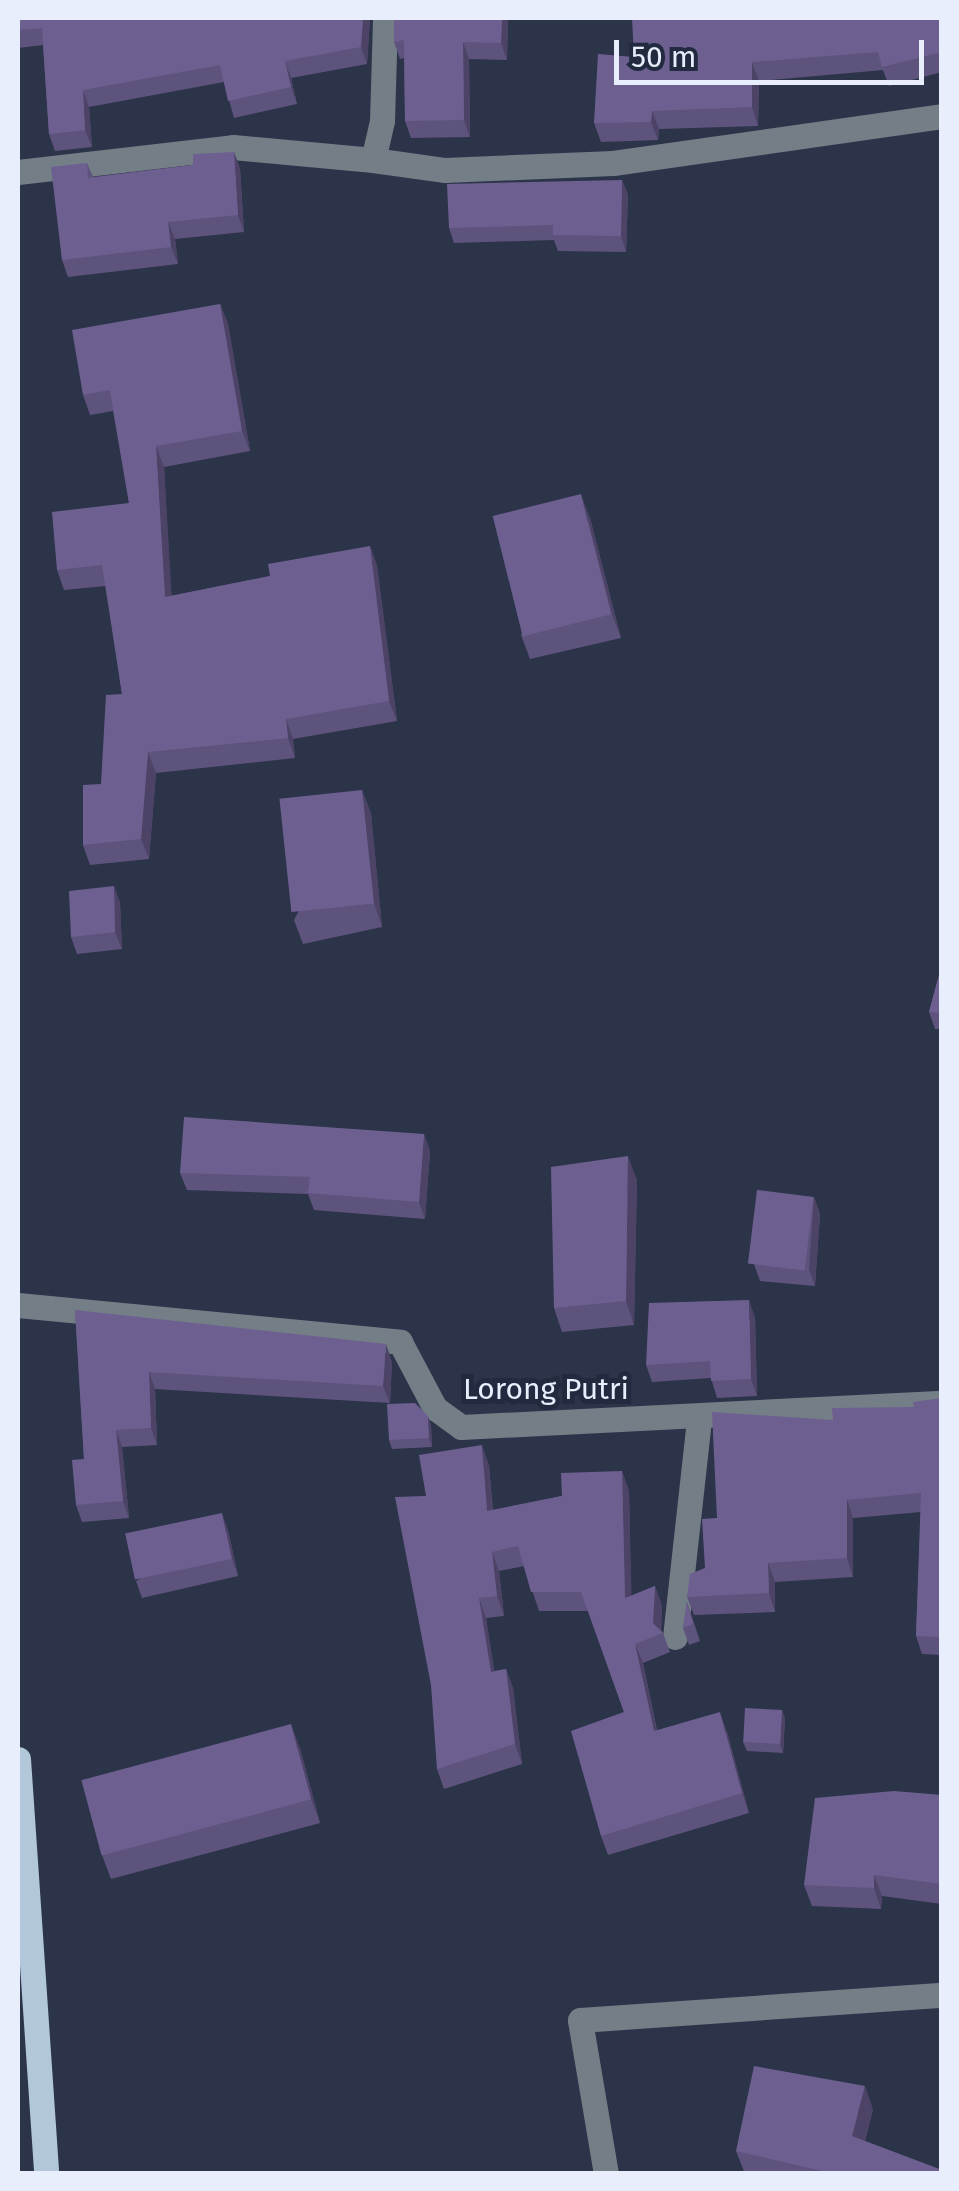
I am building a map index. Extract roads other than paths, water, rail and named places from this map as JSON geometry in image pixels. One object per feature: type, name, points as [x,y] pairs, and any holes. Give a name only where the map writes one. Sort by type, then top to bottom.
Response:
[{"type":"main road","points":[[18,1760],[46,2174]]},
{"type":"street","points":[[373,160],[385,88],[385,18]]},
{"type":"street","points":[[18,172],[233,146],[445,170],[613,163],[942,116]]},
{"type":"street","name":"Lorong Putri","points":[[18,1305],[400,1342],[435,1408],[460,1427],[942,1403]]},
{"type":"street","points":[[675,1637],[699,1418]]},
{"type":"street","points":[[606,2174],[580,2020],[942,1996]]}]
